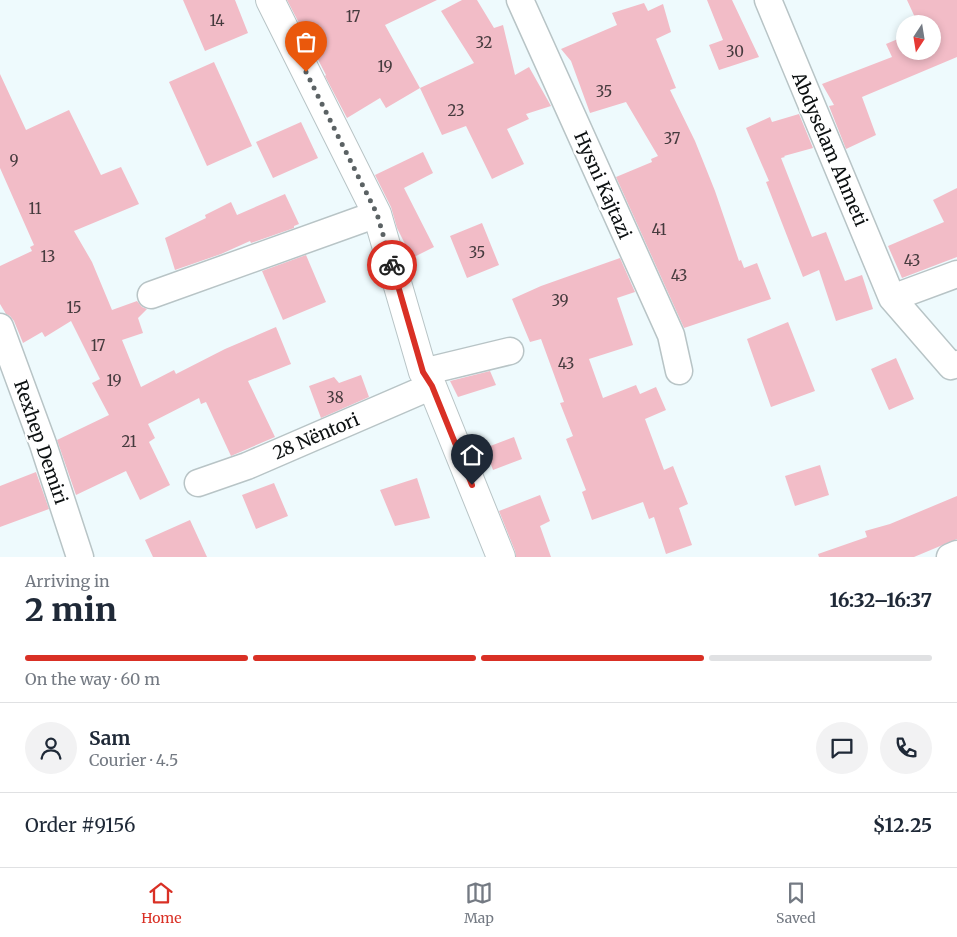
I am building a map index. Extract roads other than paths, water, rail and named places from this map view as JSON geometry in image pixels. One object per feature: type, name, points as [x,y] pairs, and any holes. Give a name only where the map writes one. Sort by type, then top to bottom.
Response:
[{"type":"street","points":[[270,0],[377,214],[427,379],[501,557]]},
{"type":"street","name":"Hysni Kajtazi","points":[[520,0],[671,335],[679,371]]},
{"type":"street","name":"Abdyselam Ahmeti","points":[[768,0],[892,298],[951,366],[957,364]]},
{"type":"street","points":[[151,296],[377,214]]},
{"type":"street","points":[[892,298],[957,274]]},
{"type":"street","name":"Rexhep Demiri","points":[[0,327],[43,444],[80,557]]},
{"type":"street","name":"28 Nëntori","points":[[198,483],[247,466],[427,379],[510,351]]},
{"type":"street","points":[[950,557],[957,554]]}]
